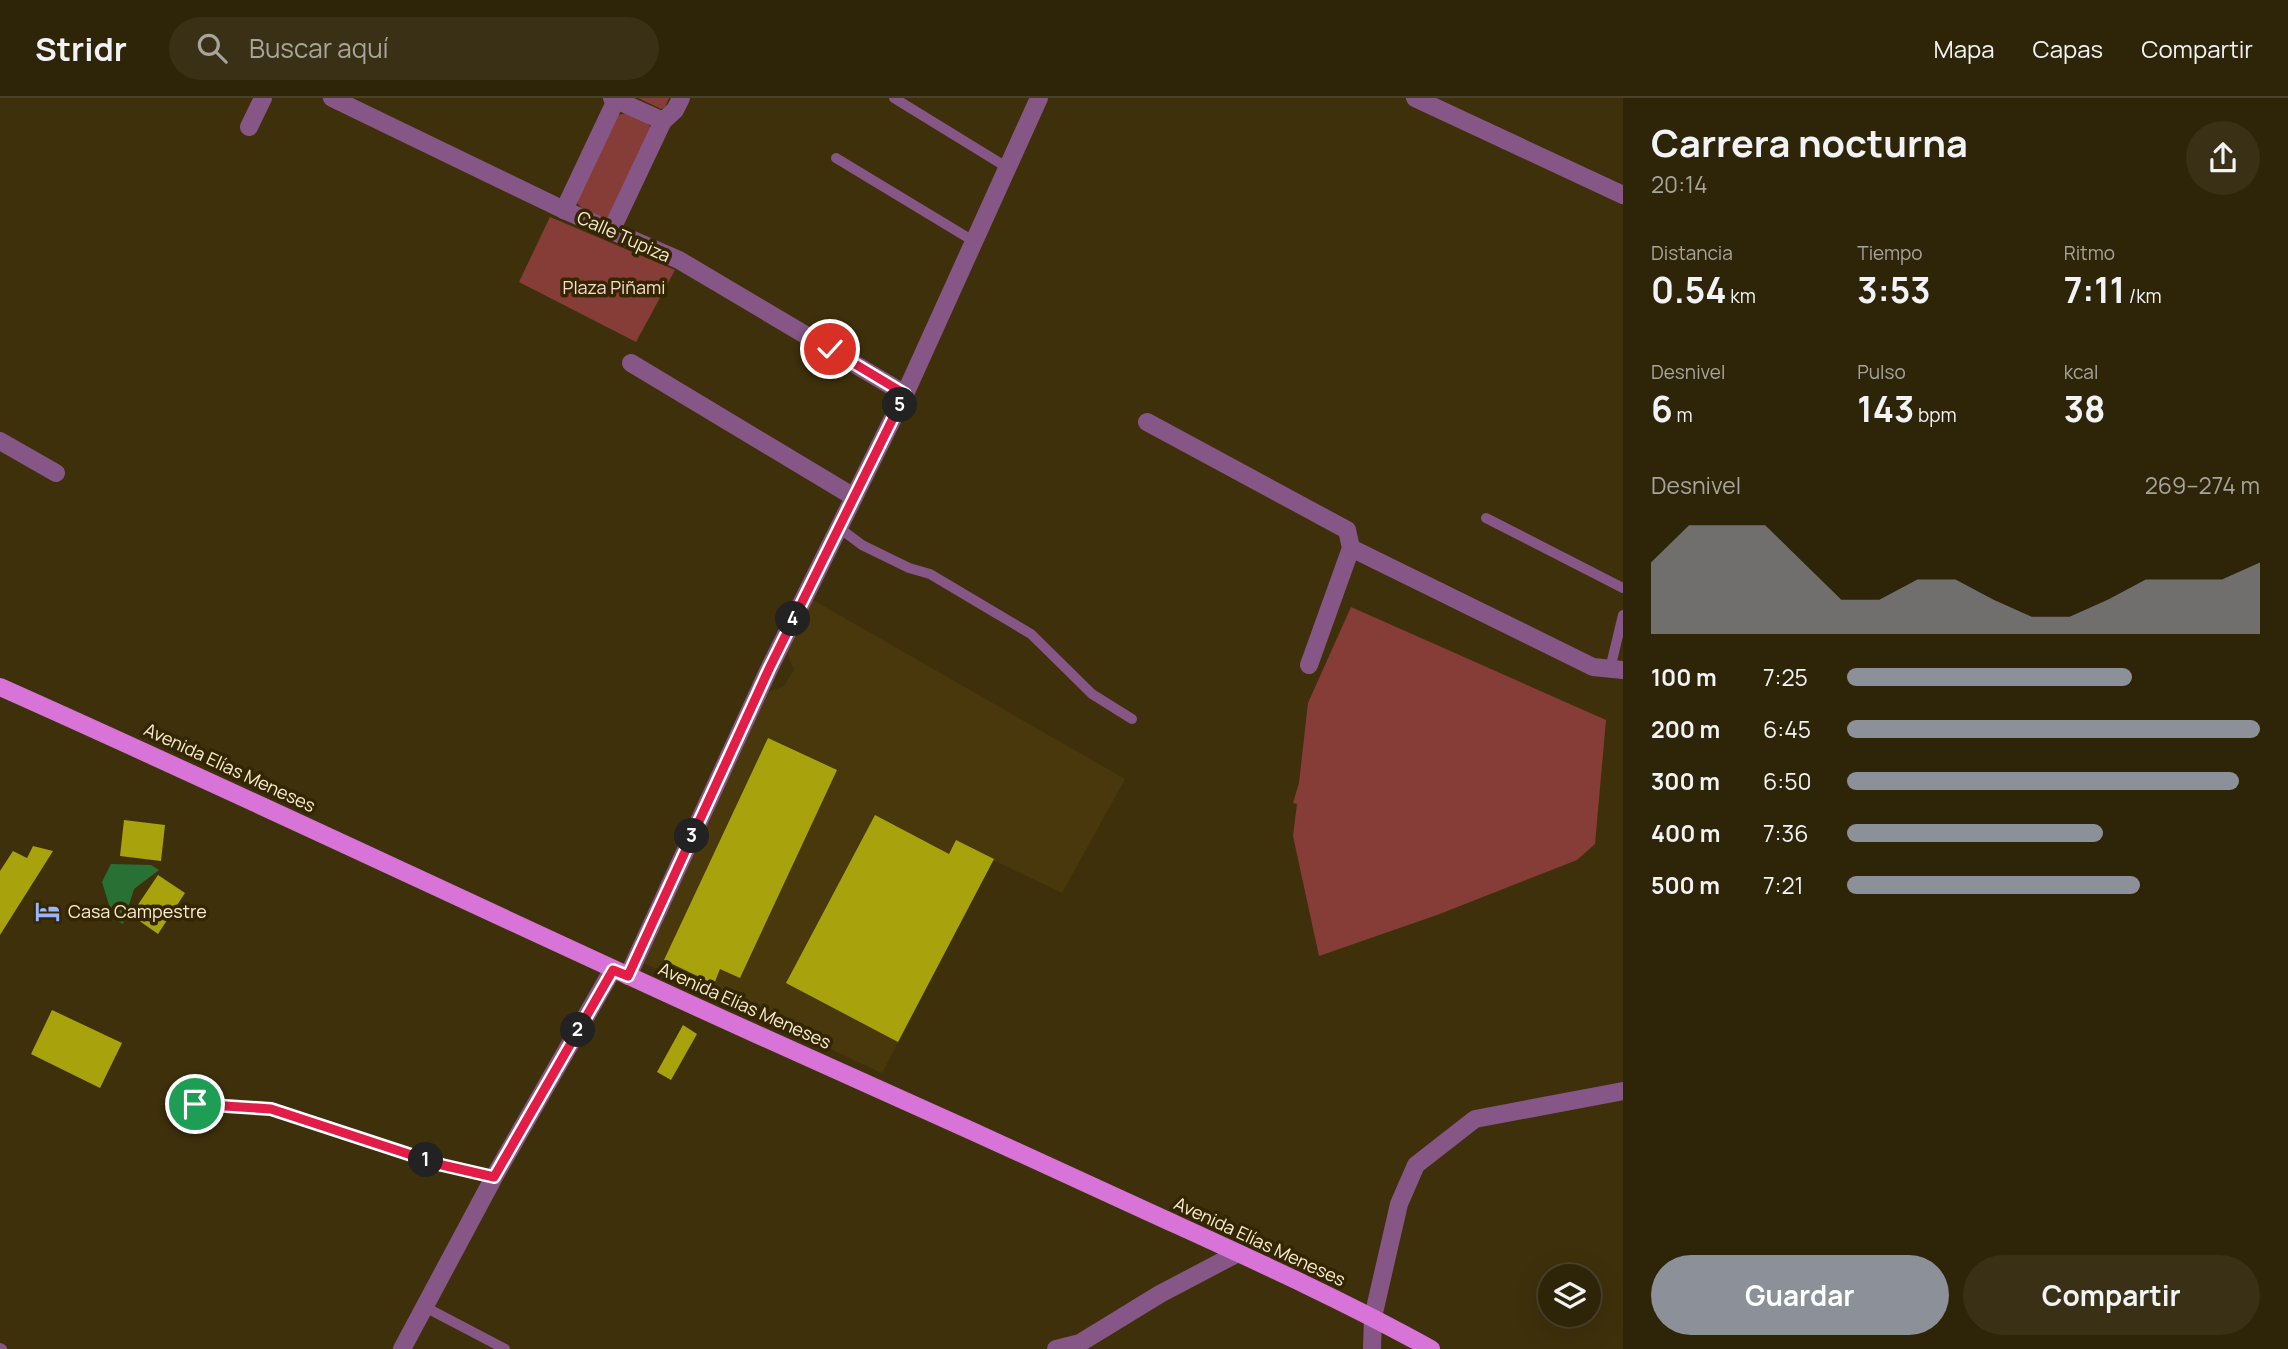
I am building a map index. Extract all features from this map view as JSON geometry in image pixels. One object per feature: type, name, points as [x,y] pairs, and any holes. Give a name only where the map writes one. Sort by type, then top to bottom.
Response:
[{"type":"main road","name":"Avenida Elías Meneses","points":[[0,687],[214,782],[620,973],[1238,1253],[1373,1317],[1431,1349]]},
{"type":"street","points":[[249,127],[263,98]]},
{"type":"street","name":"Calle Tupiza","points":[[332,98],[611,231],[679,260],[905,394]]},
{"type":"street","points":[[611,231],[663,121],[675,110],[681,98]]},
{"type":"street","points":[[402,1349],[494,1177],[620,973],[905,394],[1040,98]]},
{"type":"street","points":[[1415,98],[1623,195]]},
{"type":"street","points":[[564,209],[614,99],[663,121]]},
{"type":"street","points":[[631,363],[854,497]]},
{"type":"street","points":[[1147,422],[1347,530],[1351,548],[1309,665]]},
{"type":"street","points":[[0,441],[57,473]]},
{"type":"street","points":[[1351,548],[1593,667],[1617,669]]},
{"type":"street","points":[[1372,1349],[1373,1317],[1399,1204],[1416,1165],[1475,1119],[1623,1091]]},
{"type":"street","points":[[1056,1349],[1080,1343],[1160,1294],[1238,1253]]},
{"type":"lane","points":[[894,98],[1008,167]]},
{"type":"lane","points":[[836,158],[976,243]]},
{"type":"lane","points":[[1486,517],[1623,588]]},
{"type":"lane","points":[[838,527],[862,545],[909,568],[930,574],[1031,634],[1092,694],[1132,719]]},
{"type":"lane","points":[[1617,669],[1623,615]]},
{"type":"lane","points":[[195,1104],[271,1109],[442,1165],[494,1177]]},
{"type":"lane","points":[[425,1307],[505,1349]]},
{"type":"shaded area","points":[[813,600],[1125,779],[1062,893],[993,860],[882,1073],[644,963],[766,692],[783,687],[794,670],[787,653]]},
{"type":"shaded area","points":[[111,864],[151,865],[159,870],[134,889],[123,924],[113,918],[102,882]]},
{"type":"green space","points":[[638,98],[669,98],[661,109]]},
{"type":"green space","points":[[626,113],[651,127],[608,218],[599,217],[589,213],[576,200],[615,116]]},
{"type":"green space","name":"Plaza Piñami","points":[[550,217],[675,270],[636,342],[519,282]]},
{"type":"green space","points":[[1351,607],[1606,720],[1595,844],[1577,860],[1437,915],[1319,956],[1293,836],[1297,804],[1293,803],[1299,783],[1308,703]]},
{"type":"building","points":[[768,738],[837,770],[740,978],[720,969],[714,984],[664,960]]},
{"type":"building","points":[[875,815],[949,854],[956,840],[994,859],[898,1042],[786,983]]},
{"type":"building","points":[[124,820],[165,825],[161,861],[120,856]]},
{"type":"building","points":[[33,846],[53,851],[0,935],[0,871],[13,851],[27,858]]},
{"type":"building","points":[[158,875],[185,893],[158,934],[131,915]]},
{"type":"building","points":[[52,1010],[122,1043],[100,1088],[31,1054]]},
{"type":"building","points":[[683,1025],[697,1034],[671,1080],[657,1072]]},
{"type":"place","name":"Casa Campestre","points":[[48,911]]},
{"type":"route","points":[[195,1104],[271,1109],[442,1165],[494,1177],[613,970],[628,976],[769,669],[905,394],[830,349]]}]
